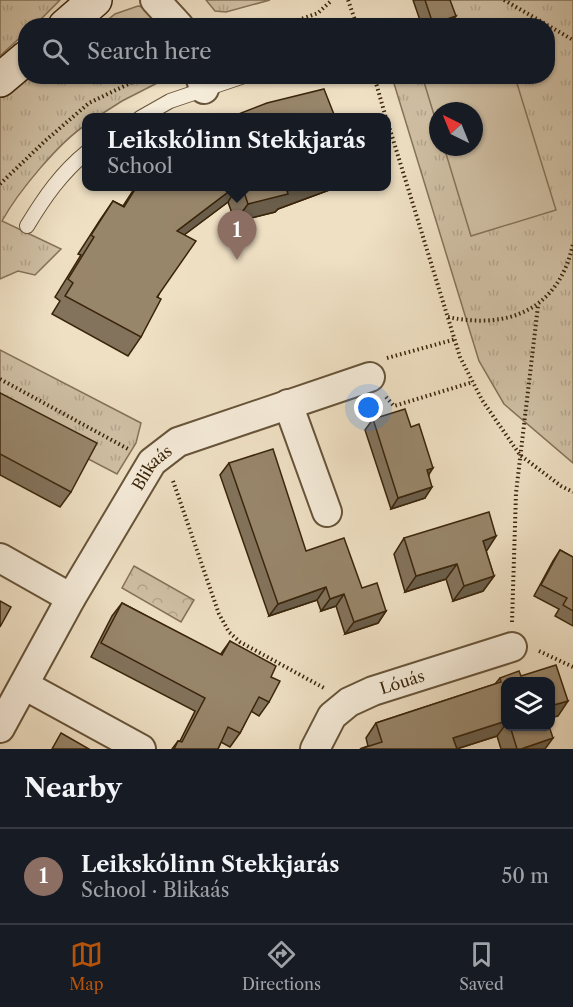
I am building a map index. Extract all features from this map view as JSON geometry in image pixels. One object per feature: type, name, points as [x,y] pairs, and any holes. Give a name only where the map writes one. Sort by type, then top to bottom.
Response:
[{"type":"street","points":[[74,18],[95,0]]},
{"type":"street","points":[[155,0],[172,18]]},
{"type":"street","points":[[0,80],[18,65]]},
{"type":"street","name":"Blikaás","points":[[0,729],[71,598],[152,462],[177,442],[370,377]]},
{"type":"street","points":[[288,404],[327,512]]},
{"type":"street","points":[[0,558],[71,598]]},
{"type":"street","name":"Lóuás","points":[[315,749],[332,716],[349,702],[373,691],[512,647]]},
{"type":"street","points":[[24,685],[141,749]]},
{"type":"lane","points":[[148,113],[200,84]]},
{"type":"lane","points":[[27,226],[51,188],[82,156]]},
{"type":"path","points":[[304,18],[318,13],[332,0]]},
{"type":"path","points":[[348,0],[354,18]]},
{"type":"path","points":[[504,0],[535,18]]},
{"type":"path","points":[[555,30],[573,40]]},
{"type":"path","points":[[0,184],[45,141],[89,104],[129,84]]},
{"type":"path","points":[[376,84],[385,113]]},
{"type":"path","points":[[391,132],[460,357],[482,400],[520,455],[561,486],[573,492]]},
{"type":"path","points":[[448,318],[472,322],[493,321],[517,316],[538,306],[560,281],[573,244]]},
{"type":"path","points":[[538,306],[516,493],[512,647],[543,651],[573,667]]},
{"type":"path","points":[[456,339],[380,360],[370,377],[394,406],[473,382]]},
{"type":"path","points":[[0,379],[152,462],[173,482],[219,614],[229,632],[240,642],[349,702]]},
{"type":"green space","points":[[0,0],[60,0],[42,18],[18,18],[18,39],[0,56]]},
{"type":"green space","points":[[206,0],[270,0],[226,12],[215,11]]},
{"type":"green space","points":[[442,0],[573,0],[573,463],[504,404],[479,361],[394,84],[555,84],[555,18],[448,18]]},
{"type":"green space","points":[[138,6],[156,10],[164,18],[110,18]]},
{"type":"green space","points":[[18,84],[155,84],[103,113],[82,113],[82,128],[40,168],[2,221],[61,249],[35,275],[18,271],[0,279],[0,96]]},
{"type":"green space","points":[[425,84],[517,84],[556,210],[471,236],[447,156],[483,156],[483,102],[430,102]]},
{"type":"green space","points":[[0,350],[141,423],[136,443],[117,474],[0,413]]},
{"type":"green space","points":[[134,566],[194,600],[181,622],[122,588]]},
{"type":"building","points":[[425,0],[450,0],[456,16],[431,18]]},
{"type":"building","points":[[324,89],[333,113],[241,113],[267,103]]},
{"type":"building","points":[[134,191],[229,191],[177,231],[196,241],[157,297],[161,299],[141,337],[65,296],[73,283],[68,279],[94,237],[91,235],[113,201],[124,207]]},
{"type":"building","points":[[244,191],[287,191],[288,194],[248,204]]},
{"type":"building","points":[[0,393],[97,443],[71,492],[0,454]]},
{"type":"building","points":[[405,409],[411,427],[419,424],[433,468],[427,470],[432,487],[398,498],[373,419]]},
{"type":"building","points":[[273,449],[306,551],[344,538],[362,588],[377,583],[386,611],[354,622],[344,594],[330,599],[326,587],[278,604],[229,463]]},
{"type":"building","points":[[489,512],[496,536],[483,541],[494,576],[464,586],[457,564],[416,576],[404,538]]},
{"type":"building","points":[[560,550],[573,557],[573,611],[563,605],[567,598],[541,585]]},
{"type":"building","points":[[0,601],[11,607],[0,627]]},
{"type":"building","points":[[122,603],[222,655],[230,641],[276,666],[271,677],[280,681],[269,702],[259,697],[240,733],[228,727],[218,749],[174,749],[178,741],[182,742],[205,698],[101,643]]},
{"type":"building","points":[[556,665],[568,701],[555,705],[555,677],[503,677],[519,671],[521,676]]},
{"type":"building","points":[[501,682],[501,723],[453,738],[457,749],[360,749],[382,742],[376,723]]},
{"type":"building","points":[[512,731],[551,731],[553,738],[517,749]]},
{"type":"building","points":[[61,733],[89,749],[52,749]]},
{"type":"place","name":"Leikskólinn Stekkjarás","points":[[237,260]]}]
